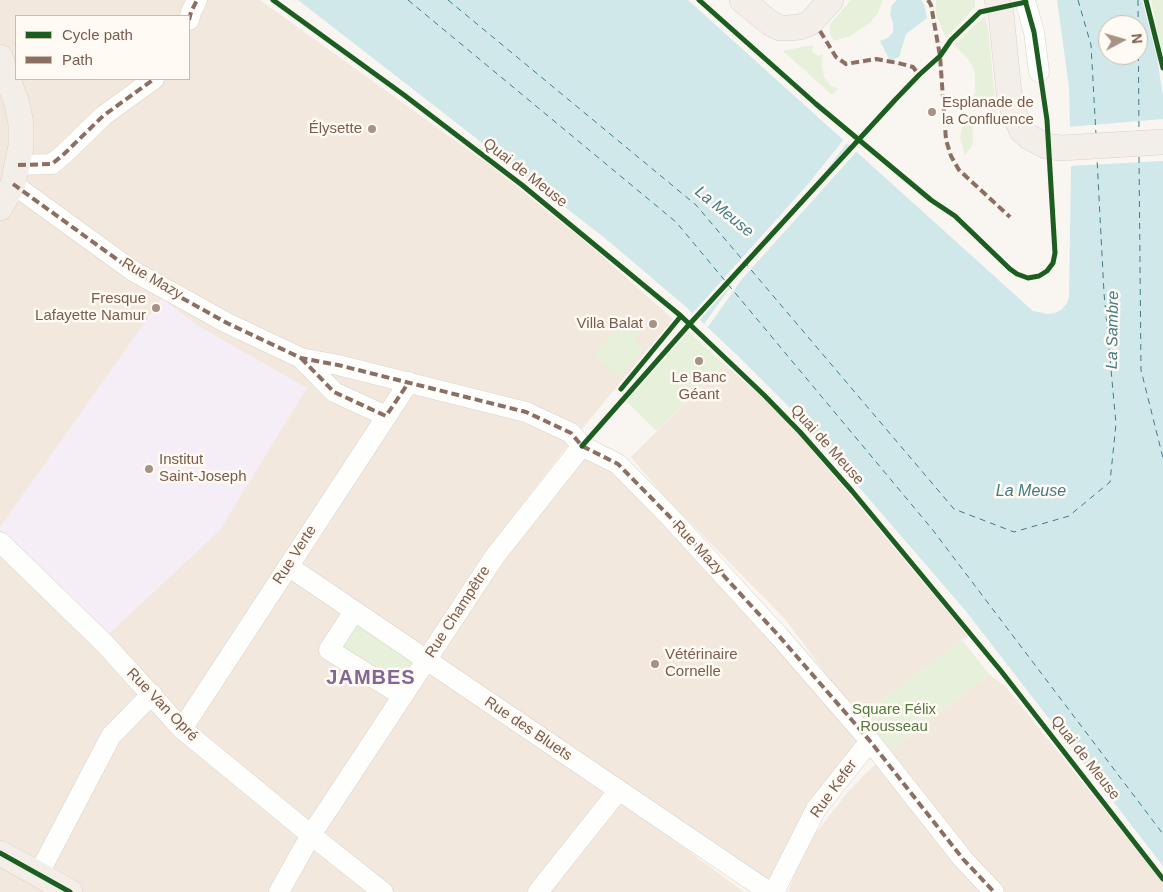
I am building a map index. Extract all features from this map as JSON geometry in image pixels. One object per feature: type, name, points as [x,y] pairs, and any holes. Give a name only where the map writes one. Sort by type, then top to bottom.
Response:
[{"type":"main road","points":[[742,0],[770,23],[780,28],[800,27],[810,23],[831,0]]},
{"type":"main road","points":[[997,0],[1001,12],[1009,92],[1014,113],[1022,131],[1036,142],[1060,148],[1163,142]]},
{"type":"main road","points":[[0,57],[17,104],[21,124],[21,146],[16,175],[0,208]]},
{"type":"main road","points":[[0,853],[70,892]]},
{"type":"street","points":[[190,15],[197,0]]},
{"type":"street","points":[[1025,0],[1034,32],[1039,72]]},
{"type":"street","points":[[16,175],[52,164],[103,116],[153,80]]},
{"type":"street","name":"Rue Mazy","points":[[16,175],[134,271],[227,323],[301,358],[409,382],[526,412],[571,433],[582,446],[618,464],[669,516],[779,636],[870,741],[963,859],[994,892]]},
{"type":"street","name":"Rue Mazy","points":[[301,358],[334,392],[386,416]]},
{"type":"street","name":"Rue Verte","points":[[182,729],[409,382]]},
{"type":"street","name":"Rue Champêtre","points":[[279,892],[311,836],[495,556],[582,446]]},
{"type":"street","name":"Rue Van Opré","points":[[0,542],[104,643],[182,729],[311,836],[383,892]]},
{"type":"street","name":"Rue des Bluets","points":[[288,566],[769,892]]},
{"type":"street","points":[[354,611],[330,650],[403,696]]},
{"type":"street","points":[[38,875],[111,736],[152,694]]},
{"type":"street","name":"Rue Kefer","points":[[774,892],[816,809],[870,741]]},
{"type":"street","points":[[538,892],[619,790]]},
{"type":"shaded area","points":[[0,0],[260,0],[492,167],[581,238],[673,319],[561,454],[481,558],[414,661],[603,788],[744,892],[0,892]]},
{"type":"shaded area","name":"Institut Saint-Joseph","points":[[162,298],[195,324],[307,388],[220,530],[108,635],[53,587],[0,530],[0,527]]},
{"type":"shaded area","points":[[724,364],[761,396],[796,431],[968,636],[858,717],[785,619],[663,495],[631,457]]},
{"type":"shaded area","points":[[589,453],[608,464],[870,741],[774,892],[427,660],[495,556]]},
{"type":"shaded area","points":[[989,674],[1006,687],[1163,883],[1163,892],[788,892],[798,866],[813,837],[847,793],[890,751]]},
{"type":"green space","points":[[851,0],[883,0],[878,13],[870,23],[850,36],[834,41],[830,33],[830,24]]},
{"type":"green space","points":[[936,0],[974,0],[975,7],[946,38],[936,15]]},
{"type":"green space","points":[[1151,0],[1163,0],[1163,54]]},
{"type":"green space","points":[[985,16],[997,119],[988,115],[991,110],[983,105],[980,110],[972,100],[975,91],[973,67],[954,45]]},
{"type":"green space","points":[[813,46],[812,52],[820,56],[823,55],[824,77],[831,86],[838,89],[832,95],[783,51]]},
{"type":"green space","points":[[967,114],[972,119],[973,144],[965,155],[960,137]]},
{"type":"green space","points":[[628,314],[645,328],[635,340],[644,348],[619,378],[593,355]]},
{"type":"green space","points":[[689,332],[724,364],[657,431],[626,401]]},
{"type":"green space","points":[[355,619],[412,661],[398,680],[340,648]]},
{"type":"green space","name":"Square Félix Rousseau","points":[[962,640],[989,674],[890,751],[858,717]]},
{"type":"water","name":"La Meuse","points":[[298,0],[688,0],[1033,311],[1048,314],[1062,309],[1069,297],[1071,170],[1069,87],[1057,0],[1142,0],[1146,15],[1098,15],[1098,65],[1148,65],[1148,23],[1157,58],[1163,96],[1163,866],[965,610],[794,412],[685,306],[606,239]]},
{"type":"water","points":[[897,0],[921,0],[924,4],[927,18],[906,34],[899,57],[890,61],[880,41],[888,38],[893,32],[890,14],[892,5]]},
{"type":"pier","points":[[1163,119],[1163,161],[1069,166],[1068,127]]},
{"type":"pier","points":[[844,139],[847,143],[820,179],[852,143],[859,149],[742,279],[708,327],[704,324],[733,283],[698,322],[691,315],[809,183]]},
{"type":"ferry route","points":[[408,0],[676,222],[932,529],[1163,834]]},
{"type":"ferry route","points":[[448,0],[696,205],[954,509],[1014,532],[1069,516],[1110,482],[1116,424],[1104,293],[1097,159]]},
{"type":"ferry route","points":[[1078,0],[1091,45],[1096,135]]},
{"type":"ferry route","points":[[1138,0],[1139,133]]},
{"type":"ferry route","points":[[1139,157],[1141,370],[1163,458]]},
{"type":"marked path","points":[[190,16],[197,0]]},
{"type":"marked path","points":[[928,0],[931,5],[940,56],[946,140],[951,156],[959,170],[1010,217]]},
{"type":"marked path","points":[[820,31],[836,57],[846,64],[876,59],[913,67],[919,75]]},
{"type":"marked path","points":[[18,165],[52,164],[103,116],[153,80]]},
{"type":"marked path","points":[[13,184],[133,271],[227,323],[301,358],[338,365],[526,412],[571,433],[582,446],[618,464],[669,516],[779,636],[870,741],[963,859],[994,892]]},
{"type":"marked path","points":[[301,358],[334,392],[386,416],[409,382]]},
{"type":"cycle path","name":"Quai de Meuse","points":[[273,0],[404,95],[522,185],[681,316],[764,395],[800,432],[852,491],[1001,671],[1163,879]]},
{"type":"cycle path","points":[[699,0],[816,104],[931,200],[955,216],[1010,269],[1028,278],[1039,276],[1047,271],[1053,263],[1055,253],[1047,120],[1034,32],[1025,0]]},
{"type":"cycle path","points":[[1146,0],[1163,68]]},
{"type":"cycle path","points":[[582,446],[686,328],[895,100],[940,56],[951,40],[980,12],[1026,2]]},
{"type":"cycle path","points":[[621,389],[681,316]]},
{"type":"cycle path","points":[[0,853],[70,892]]},
{"type":"place","name":"Esplanade de la Confluence","points":[[932,112]]},
{"type":"place","name":"Élysette","points":[[372,129]]},
{"type":"place","name":"Fresque Lafayette Namur","points":[[156,308]]},
{"type":"place","name":"Villa Balat","points":[[653,324]]},
{"type":"place","name":"Le Banc Géant","points":[[699,361]]},
{"type":"place","name":"Institut Saint-Joseph","points":[[149,469]]},
{"type":"place","name":"Vétérinaire Cornelle","points":[[655,664]]},
{"type":"district","name":"JAMBES","points":[[371,678]]},
{"type":"water label","name":"La Sambre","points":[[1113,330]]}]
